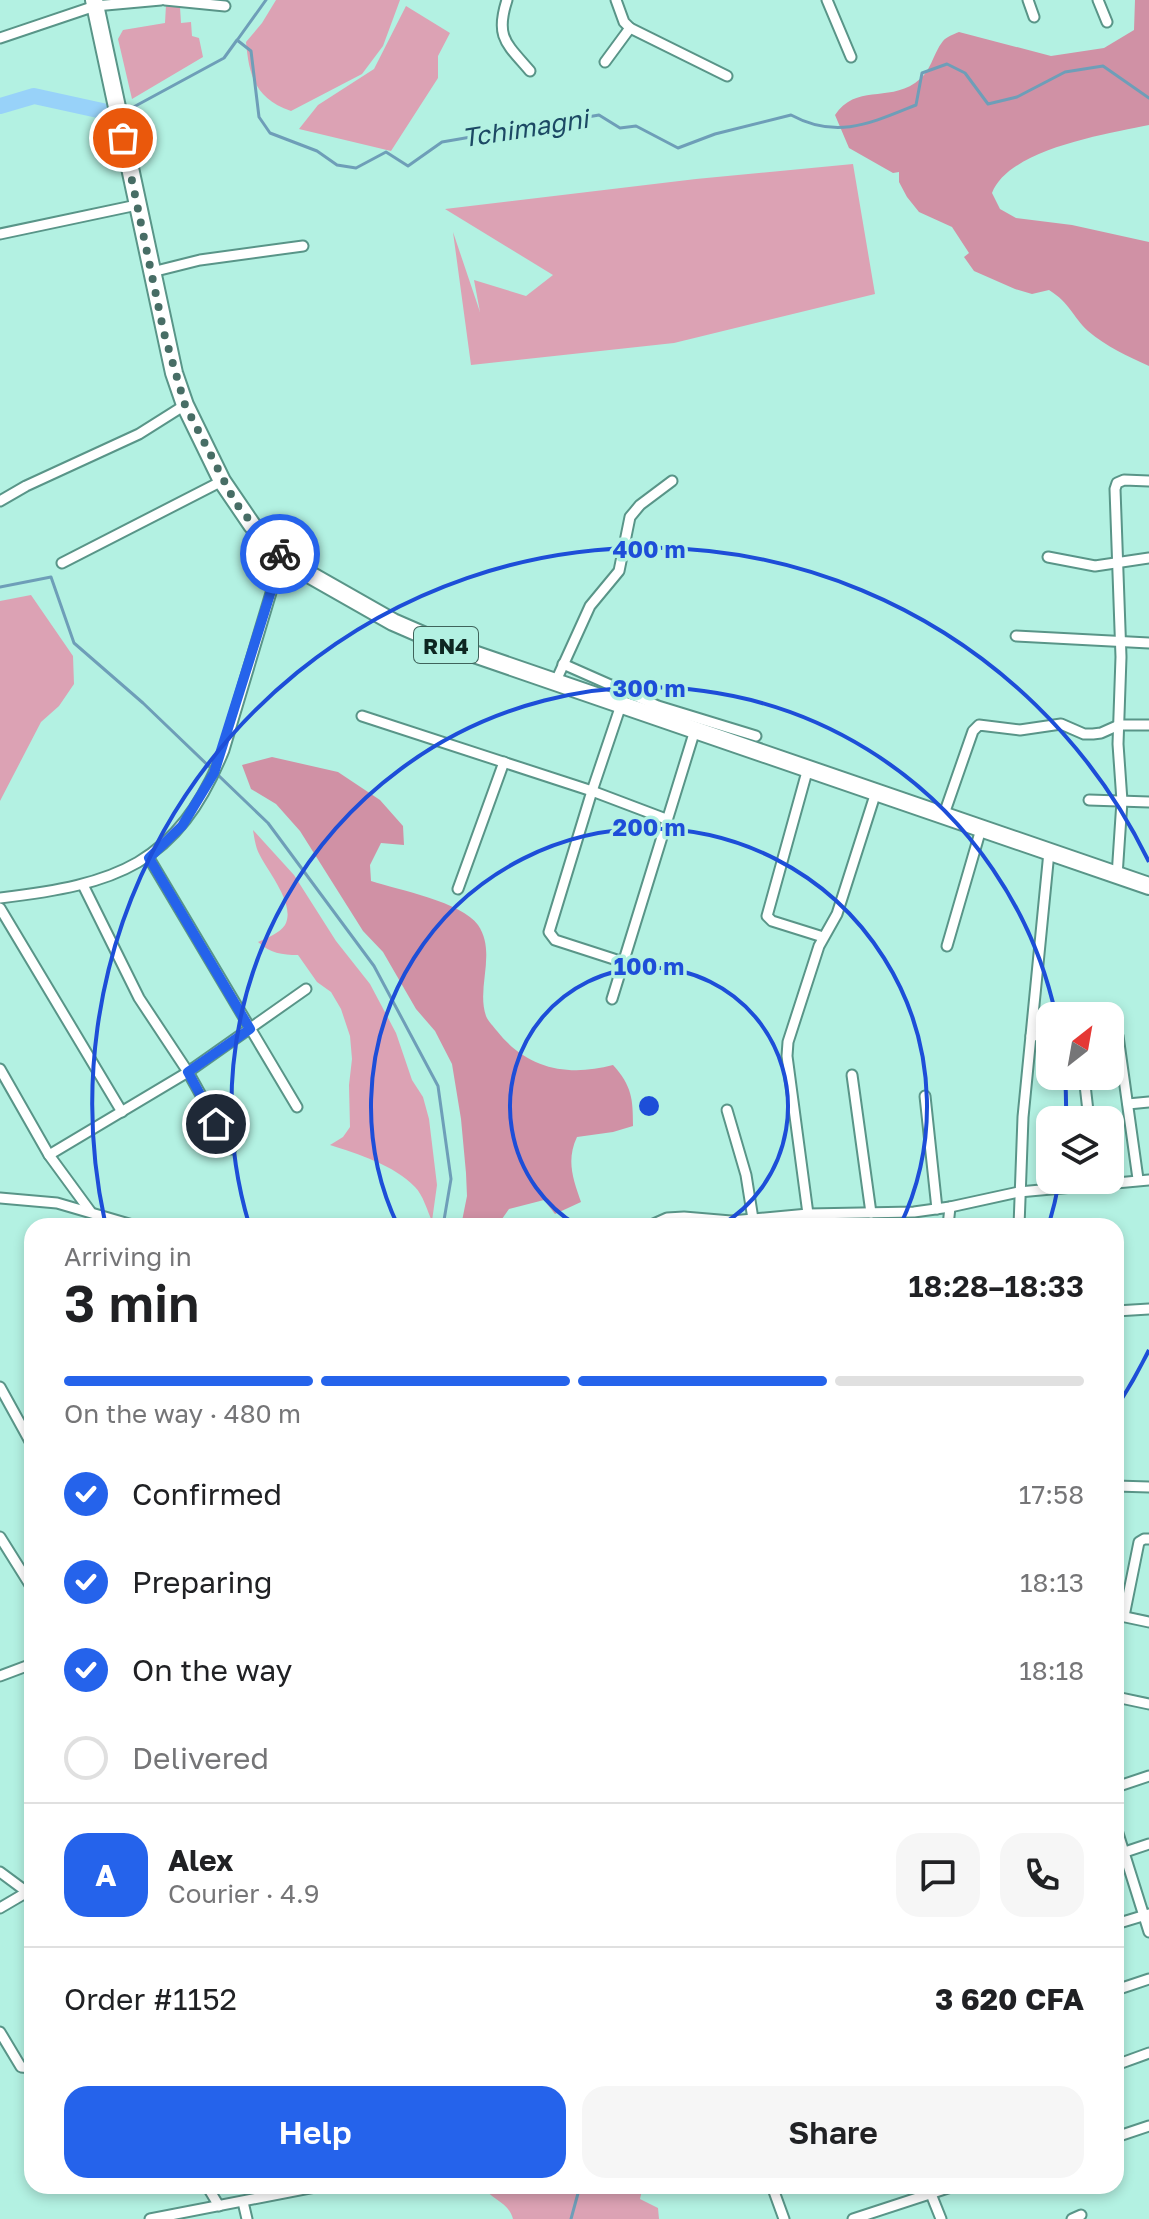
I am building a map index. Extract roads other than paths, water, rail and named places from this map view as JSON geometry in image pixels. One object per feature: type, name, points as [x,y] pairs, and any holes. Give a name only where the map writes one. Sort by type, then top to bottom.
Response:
[{"type":"highway","name":"RN4","points":[[94,3],[164,333],[185,405],[222,481],[252,525],[282,556],[312,577],[393,622],[439,642],[1149,886]]},
{"type":"street","points":[[0,38],[94,3],[163,0],[225,6]]},
{"type":"street","points":[[507,0],[500,22],[501,30],[509,47],[530,71]]},
{"type":"street","points":[[616,0],[624,22],[630,28],[727,76]]},
{"type":"street","points":[[827,0],[851,57]]},
{"type":"street","points":[[1028,0],[1034,17]]},
{"type":"street","points":[[1098,0],[1107,22]]},
{"type":"street","points":[[605,62],[630,28]]},
{"type":"street","points":[[0,234],[137,205]]},
{"type":"street","points":[[152,272],[200,260],[303,246]]},
{"type":"street","points":[[0,501],[139,434],[185,405]]},
{"type":"street","points":[[1117,876],[1122,801],[1119,725],[1121,643],[1115,489],[1117,483],[1124,480],[1149,481]]},
{"type":"street","points":[[62,563],[222,481]]},
{"type":"street","points":[[555,683],[590,606],[619,571],[630,517],[640,505],[672,481]]},
{"type":"street","points":[[0,898],[83,885],[149,858],[182,826],[214,773],[282,556]]},
{"type":"street","points":[[1048,557],[1095,566],[1149,558]]},
{"type":"street","points":[[1016,636],[1149,643]]},
{"type":"street","points":[[563,664],[658,706],[756,736]]},
{"type":"street","points":[[621,705],[549,932],[555,940],[623,962]]},
{"type":"street","points":[[362,716],[592,791],[666,819]]},
{"type":"street","points":[[943,817],[973,731],[979,725],[1020,730],[1061,724],[1084,734],[1093,734],[1119,725],[1149,725]]},
{"type":"street","points":[[612,999],[695,730]]},
{"type":"street","points":[[458,889],[504,762]]},
{"type":"street","points":[[808,768],[767,916],[772,921],[823,937]]},
{"type":"street","points":[[808,1214],[787,1056],[788,1042],[823,937],[834,921],[876,792]]},
{"type":"street","points":[[1089,800],[1149,802]]},
{"type":"street","points":[[947,946],[981,829]]},
{"type":"street","points":[[1019,1218],[1031,1036],[1049,852]]},
{"type":"street","points":[[149,858],[297,1107]]},
{"type":"street","points":[[83,885],[139,998],[188,1072],[231,1149]]},
{"type":"street","points":[[0,908],[122,1112]]},
{"type":"street","points":[[49,1155],[188,1072],[306,989]]},
{"type":"street","points":[[1031,1036],[1036,1036]]},
{"type":"street","points":[[0,1069],[49,1155],[90,1211]]},
{"type":"street","points":[[852,1075],[871,1213]]},
{"type":"street","points":[[1124,1077],[1138,1179]]},
{"type":"street","points":[[925,1096],[937,1209]]},
{"type":"street","points":[[1128,1104],[1149,1102]]},
{"type":"street","points":[[727,1110],[746,1175],[753,1218]]},
{"type":"street","points":[[1124,1180],[1149,1180]]},
{"type":"street","points":[[764,1218],[937,1209],[1036,1190]]},
{"type":"street","points":[[0,1198],[57,1203],[111,1218]]},
{"type":"street","points":[[949,1218],[950,1207]]},
{"type":"street","points":[[1124,1311],[1149,1309]]},
{"type":"street","points":[[0,1387],[24,1430]]},
{"type":"street","points":[[1124,1486],[1149,1487]]},
{"type":"street","points":[[0,1537],[24,1575]]},
{"type":"street","points":[[1124,1600],[1139,1542],[1149,1539]]},
{"type":"street","points":[[1124,1617],[1149,1622]]},
{"type":"street","points":[[0,1676],[24,1667]]},
{"type":"street","points":[[1124,1699],[1149,1704]]},
{"type":"street","points":[[1124,1784],[1149,1776]]},
{"type":"street","points":[[1124,1852],[1149,1844]]},
{"type":"street","points":[[1124,1863],[1146,1915],[1149,1932]]},
{"type":"street","points":[[0,1872],[24,1888]]},
{"type":"street","points":[[0,1908],[24,1894]]},
{"type":"street","points":[[1124,1922],[1146,1915]]},
{"type":"street","points":[[1124,1987],[1149,1979]]},
{"type":"street","points":[[0,2032],[24,2067]]},
{"type":"street","points":[[1124,2062],[1149,2053]]},
{"type":"street","points":[[1124,2134],[1149,2126]]},
{"type":"street","points":[[212,2194],[219,2206]]},
{"type":"street","points":[[150,2219],[277,2194]]},
{"type":"street","points":[[775,2194],[784,2219]]},
{"type":"street","points":[[853,2219],[916,2194]]},
{"type":"street","points":[[931,2194],[941,2219]]},
{"type":"street","points":[[243,2202],[247,2219]]},
{"type":"waterway","points":[[238,39],[266,0]]},
{"type":"waterway","name":"Tchimagni","points":[[128,110],[224,58],[237,40],[251,51],[259,117],[270,133],[317,151],[337,165],[356,168],[386,152],[408,166],[442,142],[599,115],[620,128],[636,126],[678,148],[715,134],[791,115],[824,127],[854,126],[916,105],[922,73],[947,64],[965,73],[988,104],[1017,97],[1065,72],[1103,66],[1149,98]]},
{"type":"waterway","name":"Tchimagni","points":[[0,106],[34,96],[107,112]]},
{"type":"waterway","points":[[0,587],[51,577],[74,643],[143,703],[268,823],[374,966],[438,1086],[451,1179],[444,1218]]},
{"type":"waterway","points":[[571,2219],[578,2194]]}]
